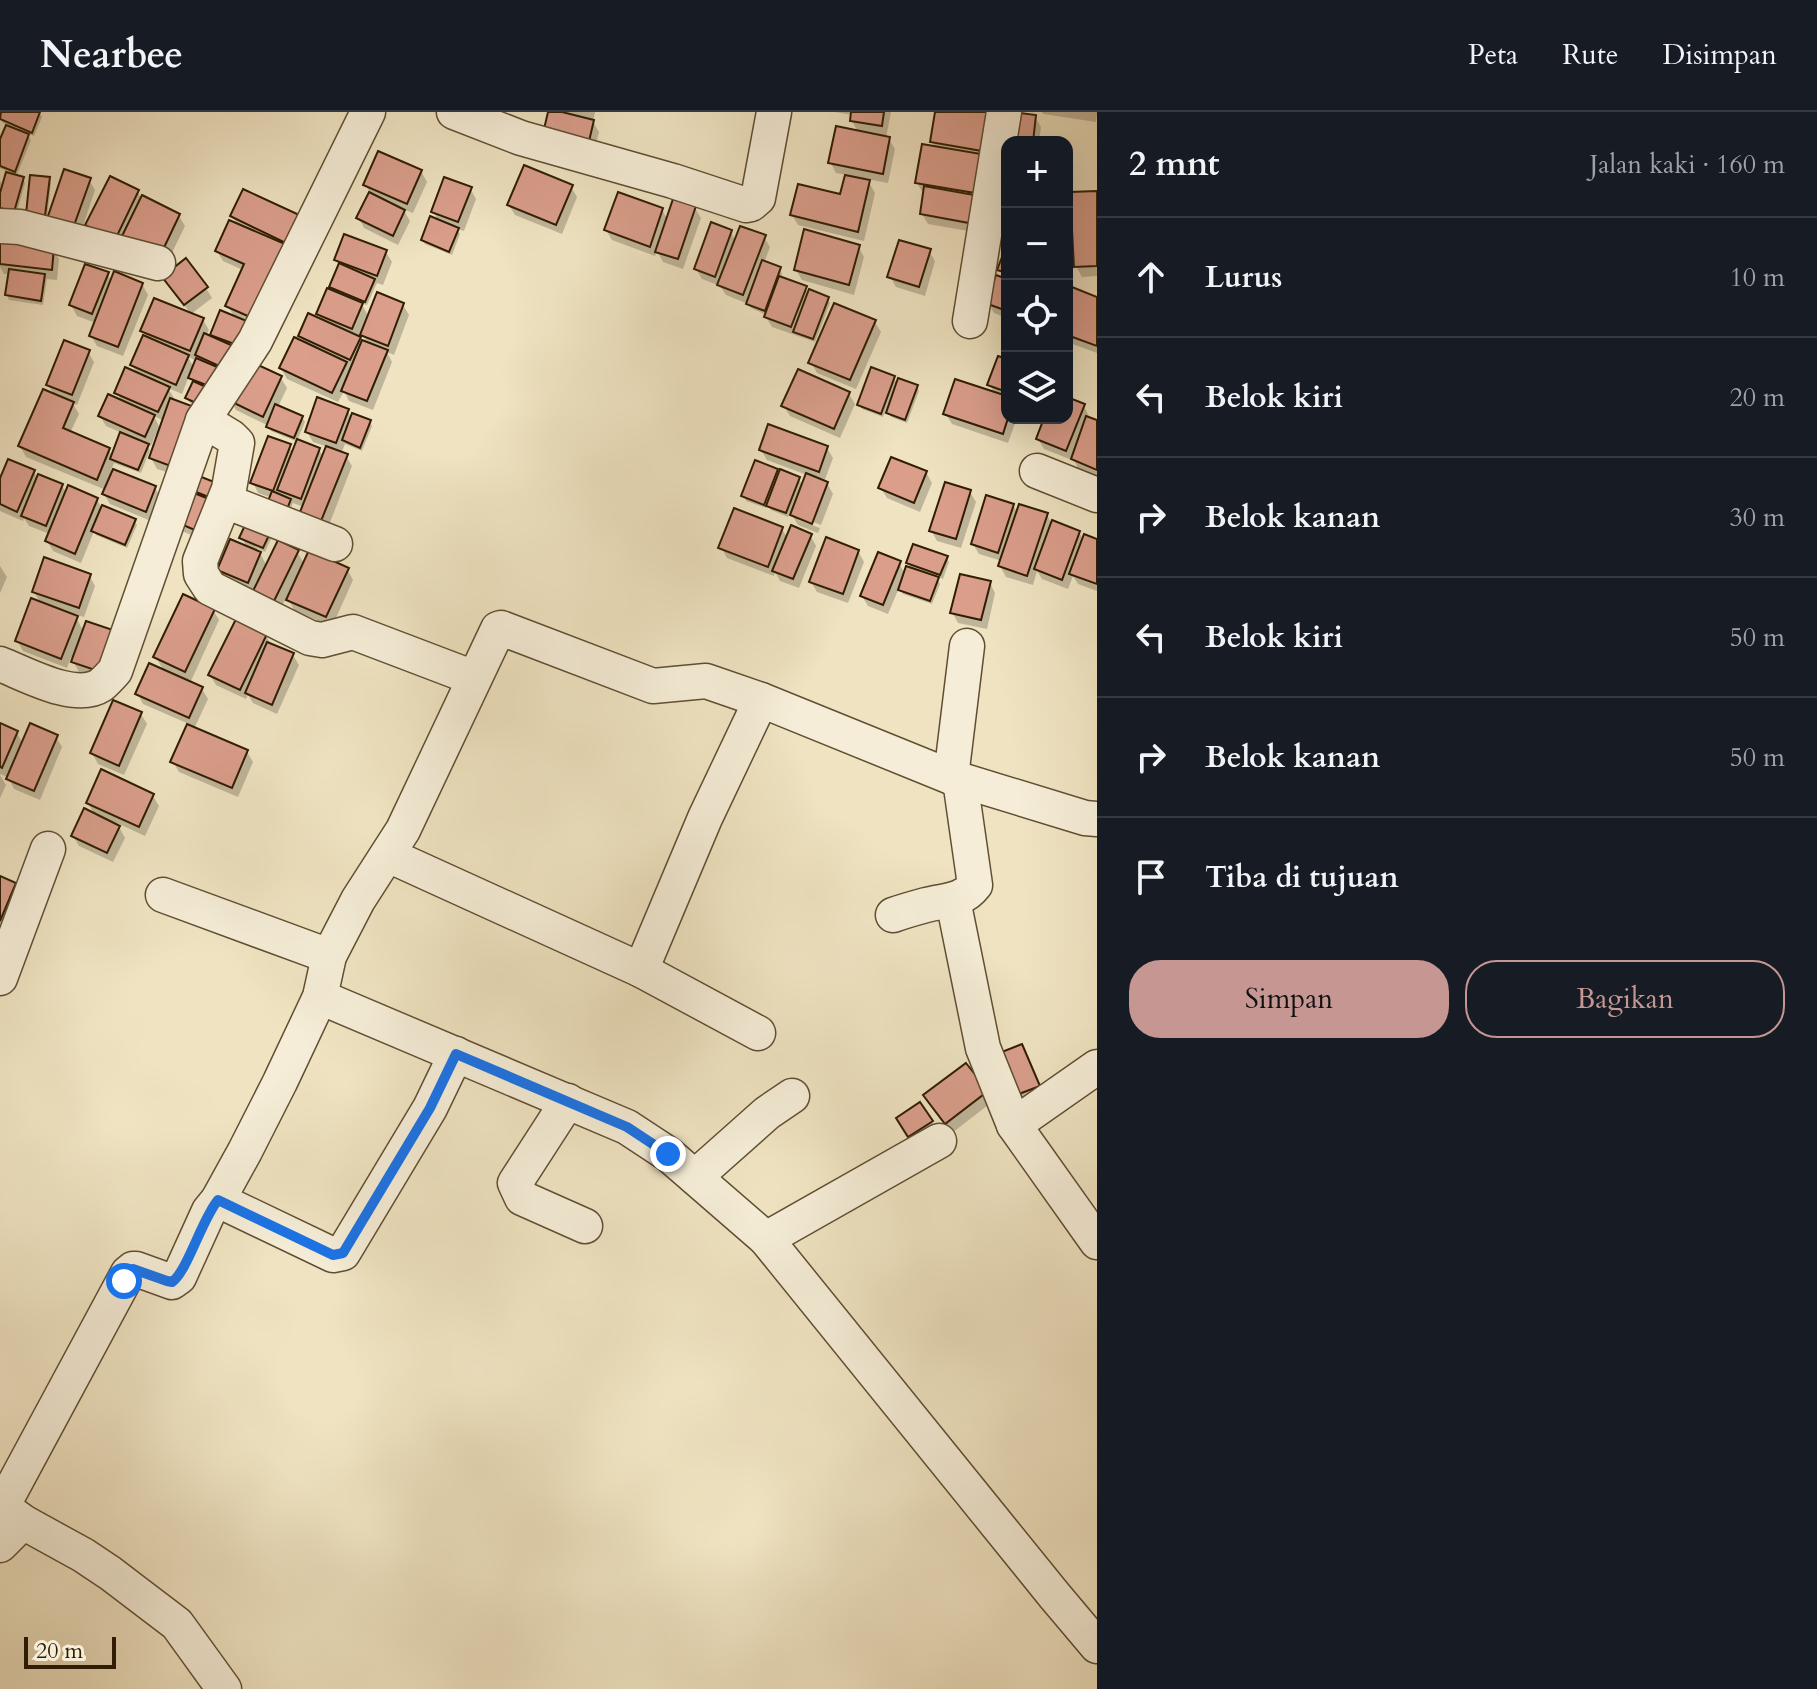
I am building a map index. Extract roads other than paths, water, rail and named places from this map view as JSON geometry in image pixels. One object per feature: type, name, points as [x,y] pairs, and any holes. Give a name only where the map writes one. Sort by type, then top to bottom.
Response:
[{"type":"street","points":[[454,112],[521,125],[746,205],[758,198],[774,112]]},
{"type":"street","points":[[970,321],[1004,112]]},
{"type":"street","points":[[0,664],[68,691],[92,689],[115,671],[203,420],[255,341],[366,113]]},
{"type":"street","points":[[0,226],[20,227],[158,263]]},
{"type":"street","points":[[203,420],[237,443],[229,489],[200,561],[201,574],[210,588],[310,638],[322,640],[353,632],[474,678]]},
{"type":"street","points":[[1037,471],[1097,495]]},
{"type":"street","points":[[225,501],[335,544]]},
{"type":"street","points":[[224,1689],[177,1624],[83,1555],[6,1520],[128,1273],[133,1269],[172,1282],[183,1270],[209,1211],[218,1200],[280,1082],[320,997],[329,956],[358,900],[403,830],[496,631],[501,628],[653,686],[706,681],[956,778],[1097,819]]},
{"type":"street","points":[[893,915],[953,900],[969,892],[975,885],[956,778],[967,646]]},
{"type":"street","points":[[641,970],[705,818],[761,700]]},
{"type":"street","points":[[0,978],[48,849]]},
{"type":"street","points":[[388,855],[641,970],[758,1033]]},
{"type":"street","points":[[163,895],[329,956]]},
{"type":"street","points":[[953,900],[983,1048],[1014,1125],[1097,1242]]},
{"type":"street","points":[[320,997],[627,1127],[668,1154],[766,1239],[1097,1646]]},
{"type":"street","points":[[218,1200],[333,1255],[343,1253],[430,1108],[456,1054]]},
{"type":"street","points":[[1014,1125],[1097,1067]]},
{"type":"street","points":[[695,1177],[767,1113],[792,1096]]},
{"type":"street","points":[[568,1101],[515,1183],[522,1198],[585,1226]]},
{"type":"street","points":[[766,1239],[939,1141]]}]
